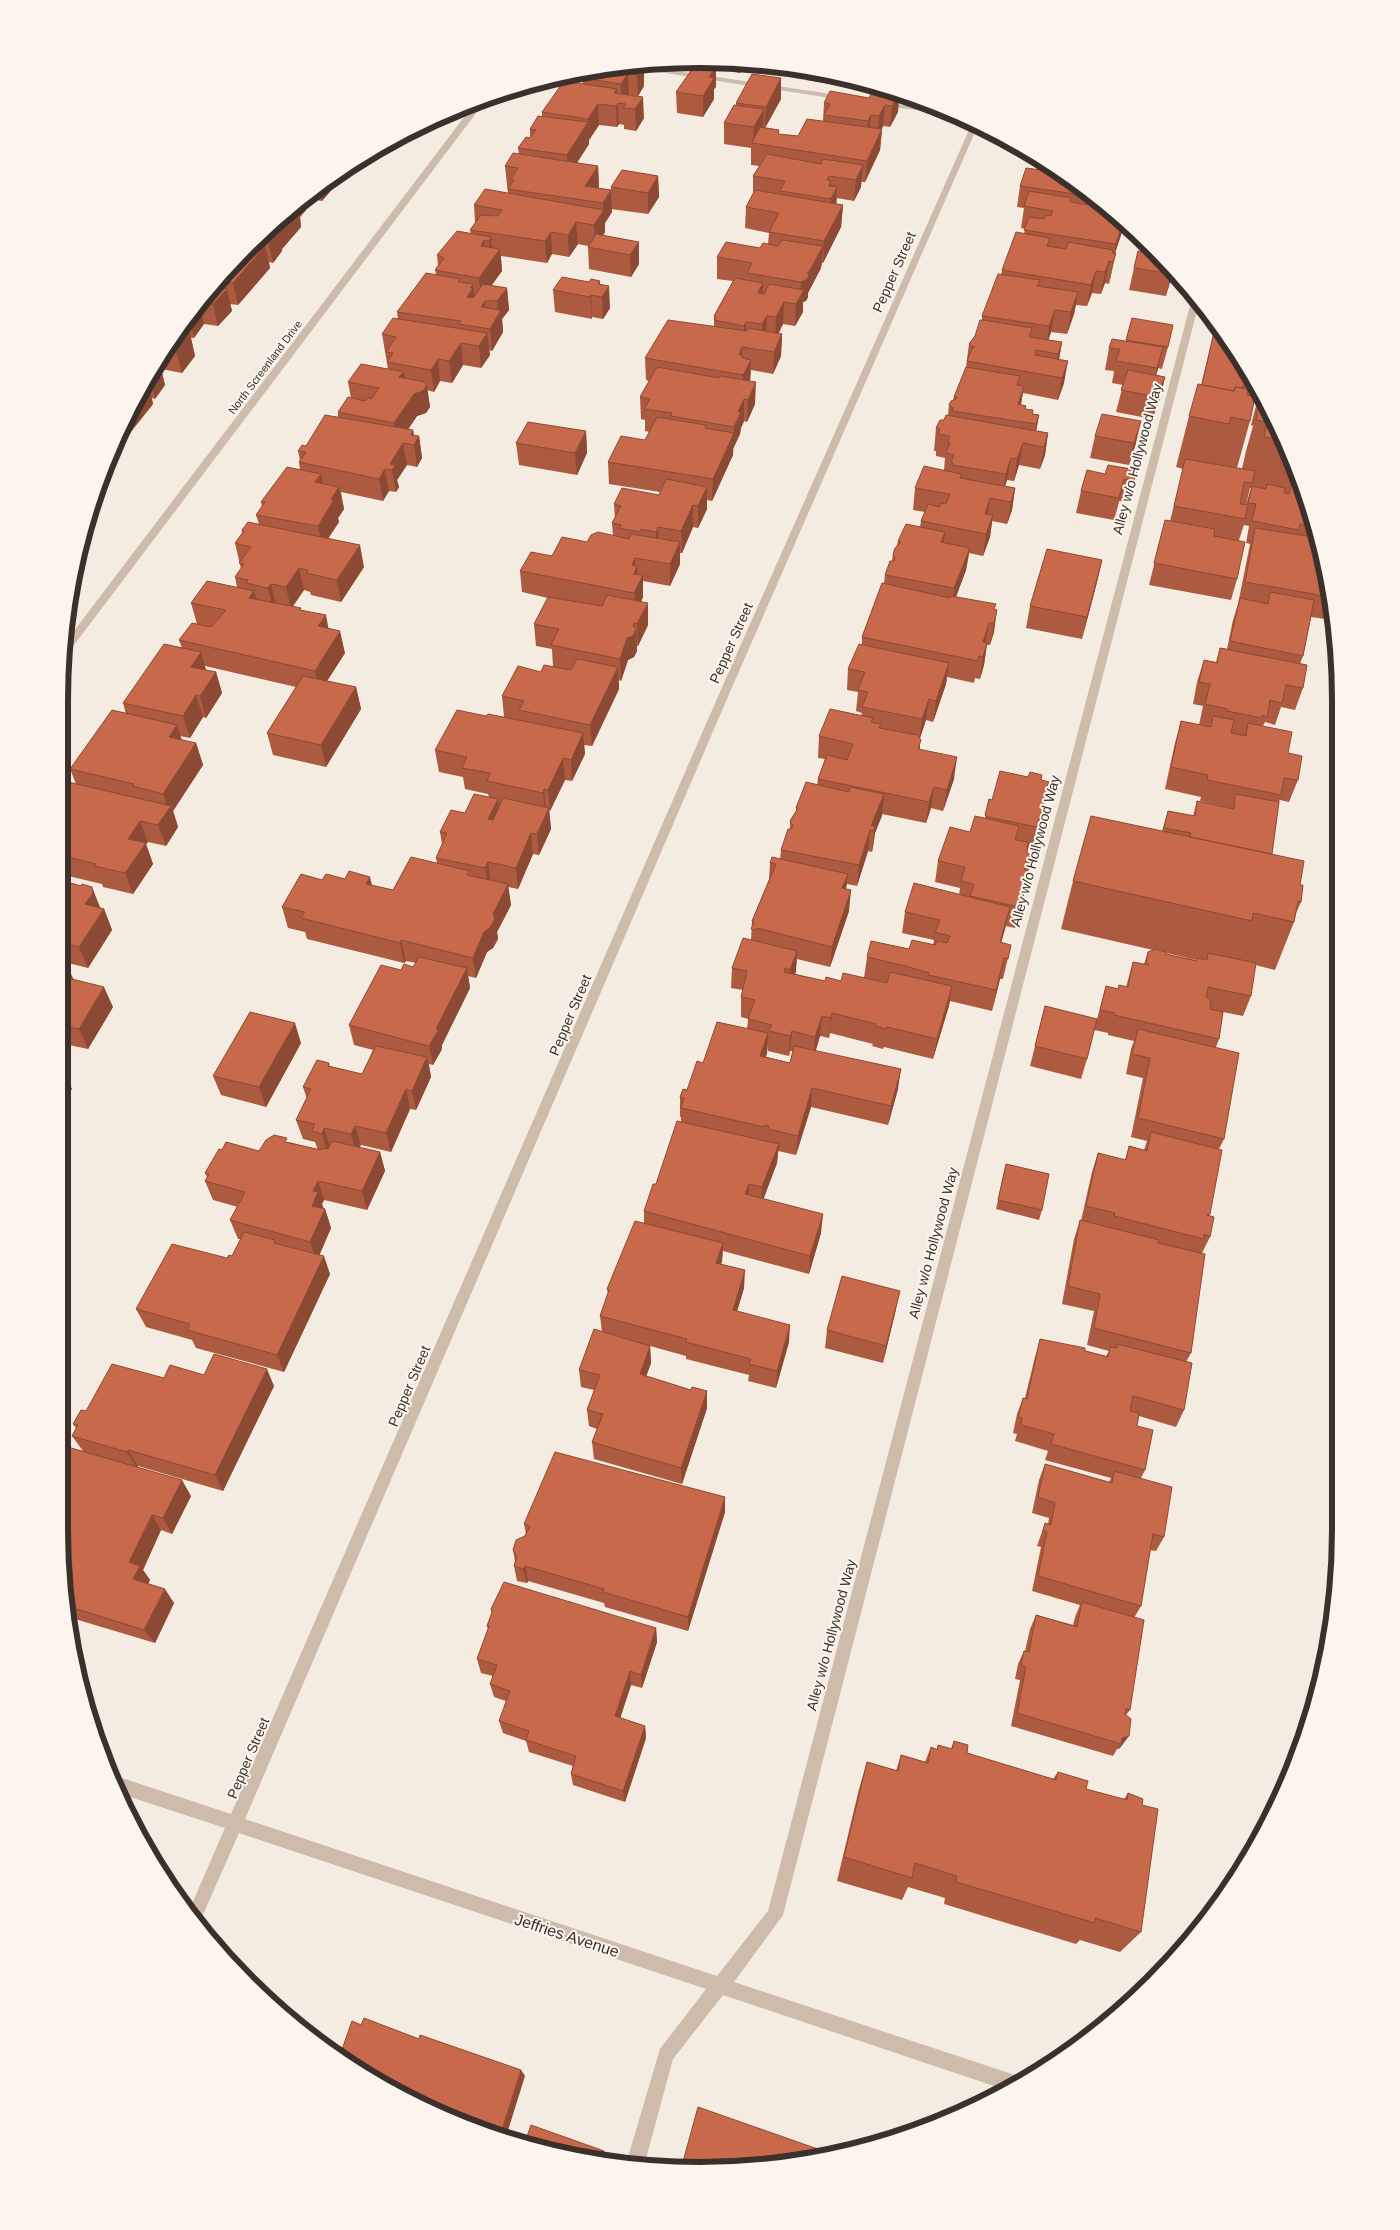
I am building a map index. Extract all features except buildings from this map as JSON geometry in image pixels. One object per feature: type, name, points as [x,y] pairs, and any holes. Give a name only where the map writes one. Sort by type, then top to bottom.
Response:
[{"type":"street","points":[[653,70],[849,99]]},
{"type":"street","points":[[878,103],[926,110]]},
{"type":"street","name":"North Screenland Drive","points":[[71,642],[474,110]]},
{"type":"street","name":"Pepper Street","points":[[196,1913],[724,694],[973,130]]},
{"type":"street","name":"Alley w/o Hollywood Way","points":[[637,2159],[666,2055],[775,1915],[1194,305]]},
{"type":"street","name":"Jeffries Avenue","points":[[122,1786],[1009,2082]]}]
